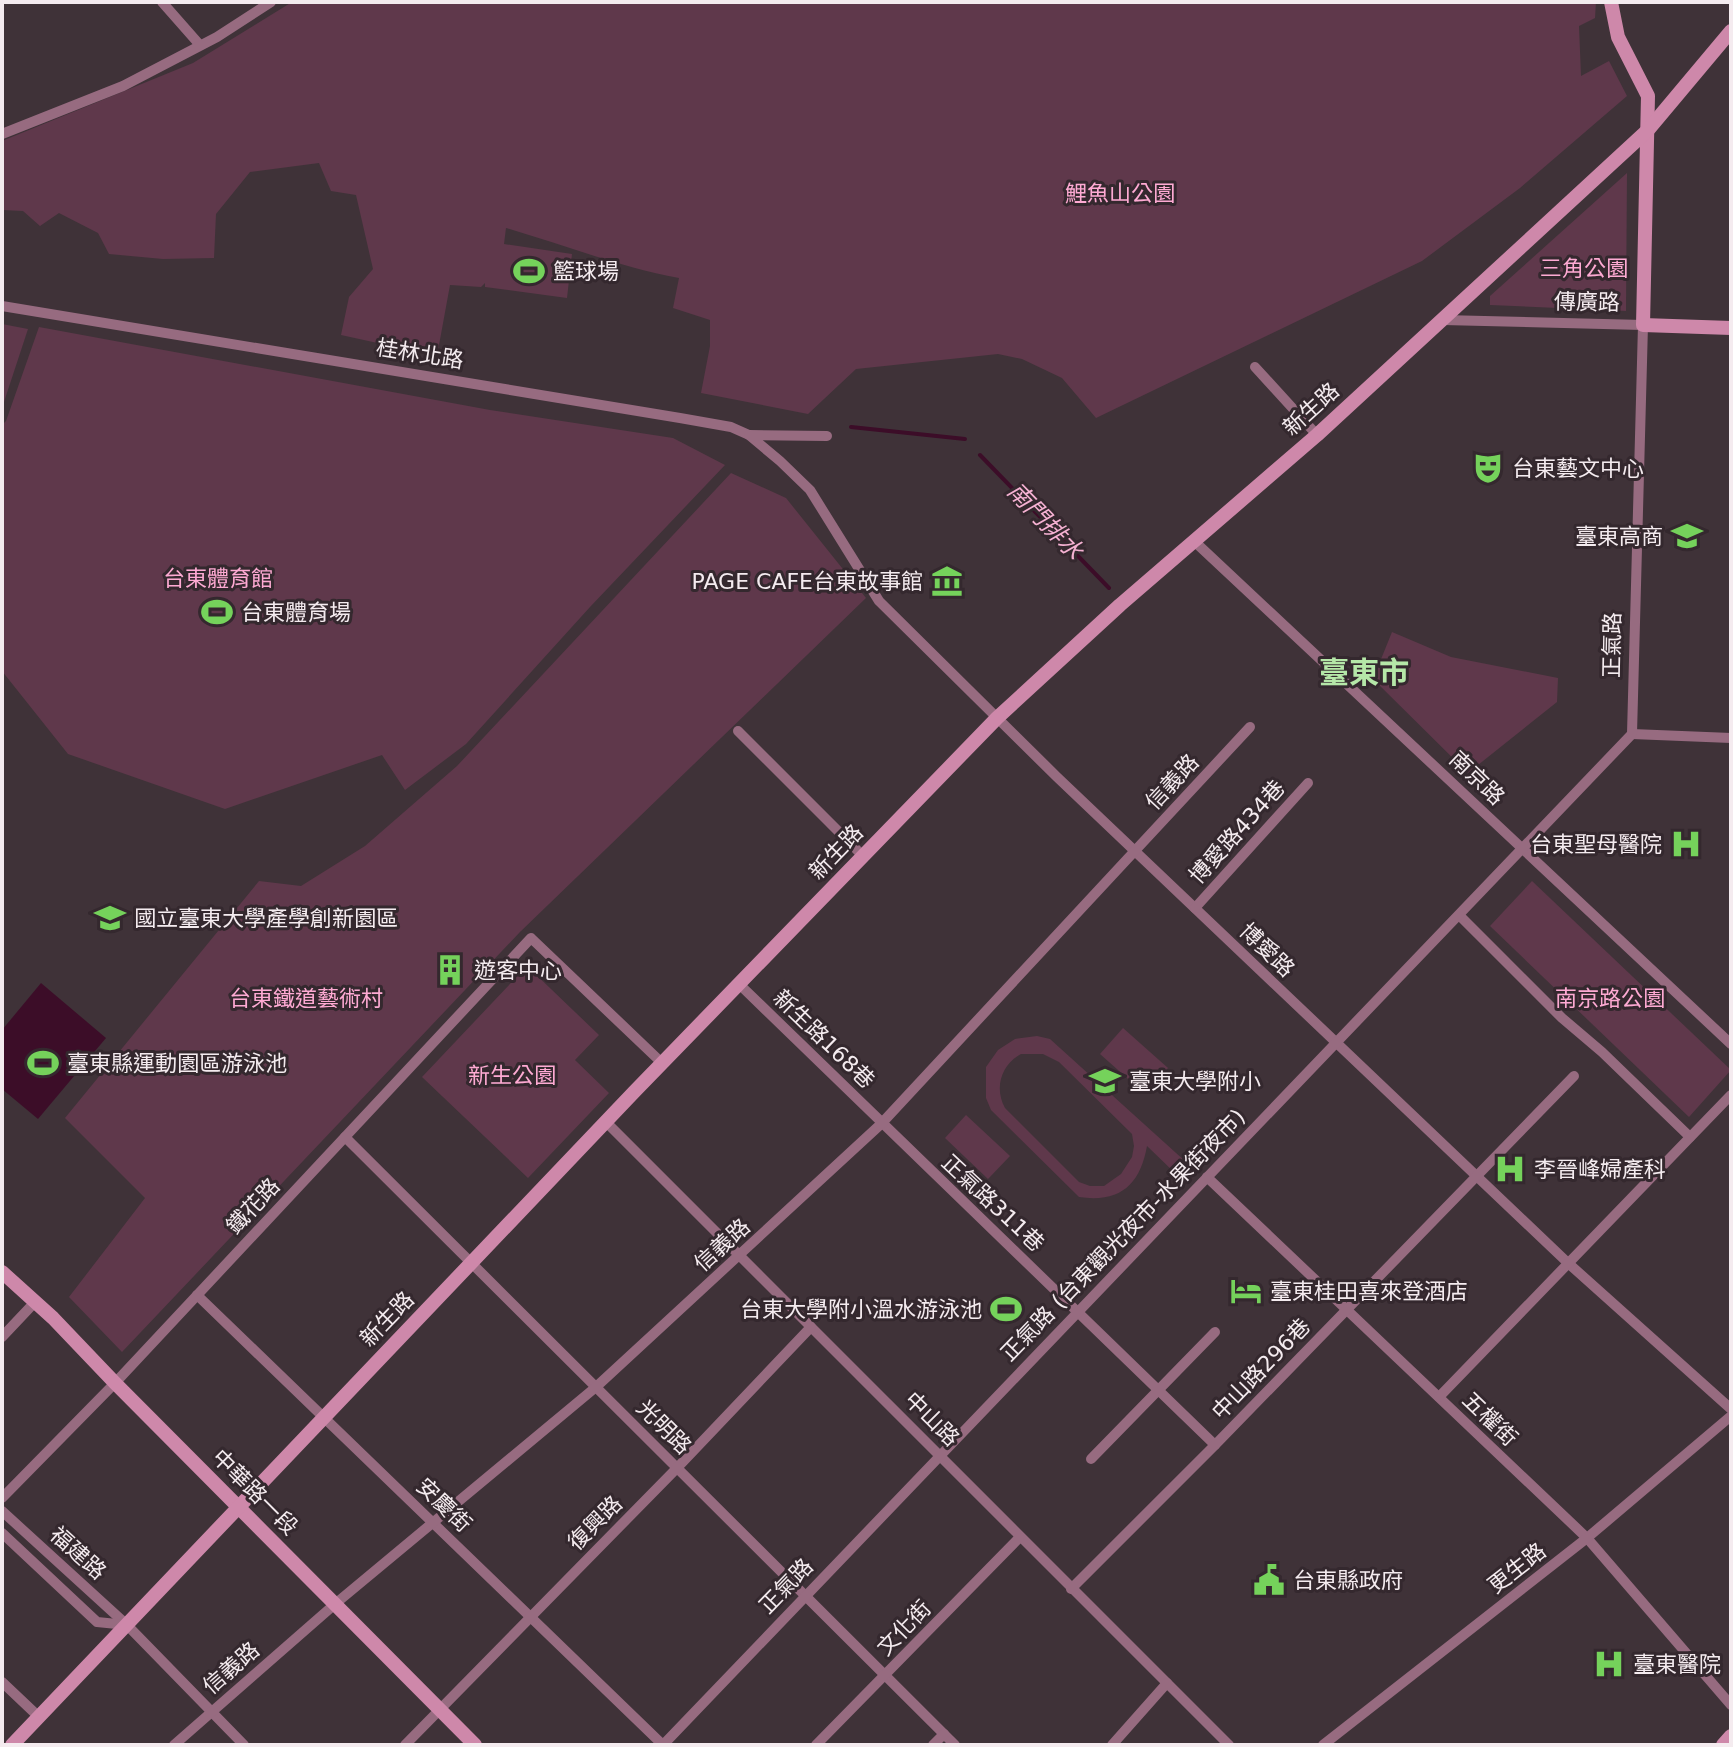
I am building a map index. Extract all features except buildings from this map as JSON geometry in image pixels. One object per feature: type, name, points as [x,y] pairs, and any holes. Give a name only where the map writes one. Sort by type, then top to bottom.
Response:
[{"type":"street","points":[[162,2],[199,44]]},
{"type":"street","points":[[2,134],[123,86],[217,37],[271,2]]},
{"type":"street","name":"正氣路","points":[[1611,2],[1618,37],[1648,96],[1632,734]]},
{"type":"street","name":"新生路","points":[[12,1745],[662,1063],[997,718],[1120,605],[1317,435],[1648,130],[1731,31]]},
{"type":"street","name":"桂林北路","points":[[2,306],[731,427],[749,435],[810,490]]},
{"type":"street","name":"傳廣路","points":[[1443,320],[1731,328]]},
{"type":"street","points":[[1255,367],[1317,435]]},
{"type":"street","points":[[749,435],[827,436]]},
{"type":"street","name":"博愛路","points":[[810,490],[879,601],[1336,1043],[1568,1263],[1731,1409]]},
{"type":"street","name":"南京路","points":[[1194,541],[1731,1044]]},
{"type":"street","name":"信義路","points":[[174,1745],[335,1604],[596,1387],[881,1124],[1250,727]]},
{"type":"street","points":[[738,731],[863,856]]},
{"type":"street","points":[[1336,1043],[1632,734],[1731,738]]},
{"type":"street","name":"博愛路434巷","points":[[1195,908],[1308,783]]},
{"type":"street","points":[[1460,916],[1562,1018],[1690,1137]]},
{"type":"street","name":"鐵花路","points":[[2,1498],[115,1383],[531,938],[662,1063]]},
{"type":"street","name":"新生路168巷","points":[[739,984],[881,1124]]},
{"type":"street","name":"正氣路 (台東觀光夜市-水果街夜市)","points":[[939,1454],[1336,1043]]},
{"type":"street","name":"中山路296巷","points":[[1071,1589],[1574,1076]]},
{"type":"street","points":[[1439,1397],[1731,1095]]},
{"type":"street","name":"中山路","points":[[606,1122],[1229,1745]]},
{"type":"street","name":"正氣路311巷","points":[[881,1124],[1215,1445]]},
{"type":"street","name":"光明路","points":[[345,1137],[955,1745]]},
{"type":"street","name":"五權街","points":[[1207,1177],[1587,1538],[1731,1705]]},
{"type":"street","name":"中華路一段","points":[[2,1272],[36,1301],[475,1745]]},
{"type":"street","name":"安慶街","points":[[197,1295],[663,1745]]},
{"type":"street","points":[[2,1337],[36,1301]]},
{"type":"street","name":"復興路","points":[[405,1745],[811,1327]]},
{"type":"street","points":[[1091,1459],[1215,1332]]},
{"type":"street","name":"更生路","points":[[1323,1745],[1587,1538],[1731,1416]]},
{"type":"street","name":"正氣路","points":[[663,1745],[939,1454]]},
{"type":"street","name":"福建路","points":[[2,1511],[127,1625],[244,1745]]},
{"type":"street","name":"福建路","points":[[2,1533],[97,1622],[127,1625]]},
{"type":"street","name":"文化街","points":[[816,1745],[1019,1538]]},
{"type":"street","points":[[2,1682],[39,1717]]},
{"type":"street","points":[[1112,1745],[1167,1683]]},
{"type":"street","points":[[933,1745],[944,1734]]},
{"type":"street","points":[[1723,1745],[1731,1736]]},
{"type":"green space","name":"鯉魚山公園","points":[[292,2],[1596,2],[1595,18],[1579,26],[1581,76],[1609,61],[1627,96],[1520,188],[1422,261],[1096,418],[1062,378],[1022,359],[998,354],[856,369],[808,414],[701,393],[710,346],[710,320],[673,308],[679,278],[614,262],[506,228],[504,244],[572,254],[567,298],[485,287],[485,283],[481,287],[450,285],[437,356],[341,335],[349,297],[373,269],[356,195],[331,191],[319,163],[250,172],[216,214],[214,258],[163,259],[109,254],[98,233],[59,213],[40,226],[23,211],[2,210],[2,141],[193,63]]},
{"type":"green space","name":"三角公園","points":[[1627,173],[1626,311],[1490,305],[1490,296]]},
{"type":"green space","points":[[2,324],[28,329],[2,408]]},
{"type":"green space","name":"台東體育館","points":[[39,327],[490,410],[673,438],[725,465],[466,744],[405,790],[382,755],[225,809],[68,754],[2,671],[2,425]]},
{"type":"green space","name":"台東鐵道藝術村","points":[[731,473],[786,498],[866,598],[520,932],[122,1352],[69,1297],[145,1198],[65,1118],[259,881],[301,886],[365,846],[457,766]]},
{"type":"green space","points":[[1392,632],[1451,657],[1558,678],[1557,702],[1468,773],[1373,679]]},
{"type":"green space","name":"南京路公園","points":[[1532,881],[1731,1070],[1689,1117],[1490,926]]},
{"type":"green space","name":"新生公園","points":[[527,966],[599,1035],[575,1060],[609,1093],[528,1178],[422,1077]]},
{"type":"green space","points":[[1123,1028],[1168,1068],[1145,1094],[1100,1054]]},
{"type":"green space","points":[[1037,1036],[1050,1039],[1186,1162],[1176,1174],[1147,1146],[1139,1171],[1126,1188],[1106,1197],[1079,1197],[991,1110],[986,1098],[986,1067],[998,1050],[1015,1039]],"holes":[[[1021,1054],[1043,1054],[1059,1062],[1132,1134],[1132,1157],[1121,1174],[1104,1186],[1079,1182],[1005,1108],[1000,1093],[1004,1071]]]},
{"type":"green space","points":[[966,1115],[1010,1156],[988,1179],[945,1138]]},
{"type":"shaded area","name":"臺東縣運動園區游泳池","points":[[41,983],[106,1038],[38,1119],[2,1089],[2,1030]]},
{"type":"waterway","name":"南門排水","points":[[851,427],[965,439]]},
{"type":"waterway","name":"南門排水","points":[[980,455],[1109,588]]},
{"type":"place","name":"籃球場","points":[[529,271]]},
{"type":"place","name":"台東藝文中心","points":[[1488,468]]},
{"type":"place","name":"臺東高商","points":[[1687,536]]},
{"type":"place","name":"PAGE CAFE台東故事館","points":[[947,581]]},
{"type":"place","name":"台東體育場","points":[[217,612]]},
{"type":"place","name":"台東聖母醫院","points":[[1686,844]]},
{"type":"place","name":"國立臺東大學產學創新園區","points":[[110,918]]},
{"type":"place","name":"遊客中心","points":[[450,970]]},
{"type":"place","name":"臺東縣運動園區游泳池","points":[[43,1063]]},
{"type":"place","name":"臺東大學附小","points":[[1105,1081]]},
{"type":"place","name":"李晉峰婦產科","points":[[1510,1169]]},
{"type":"place","name":"臺東桂田喜來登酒店","points":[[1246,1291]]},
{"type":"place","name":"台東大學附小溫水游泳池","points":[[1006,1309]]},
{"type":"place","name":"台東縣政府","points":[[1269,1580]]},
{"type":"place","name":"臺東醫院","points":[[1609,1664]]},
{"type":"district","name":"臺東市","points":[[1364,672]]}]
